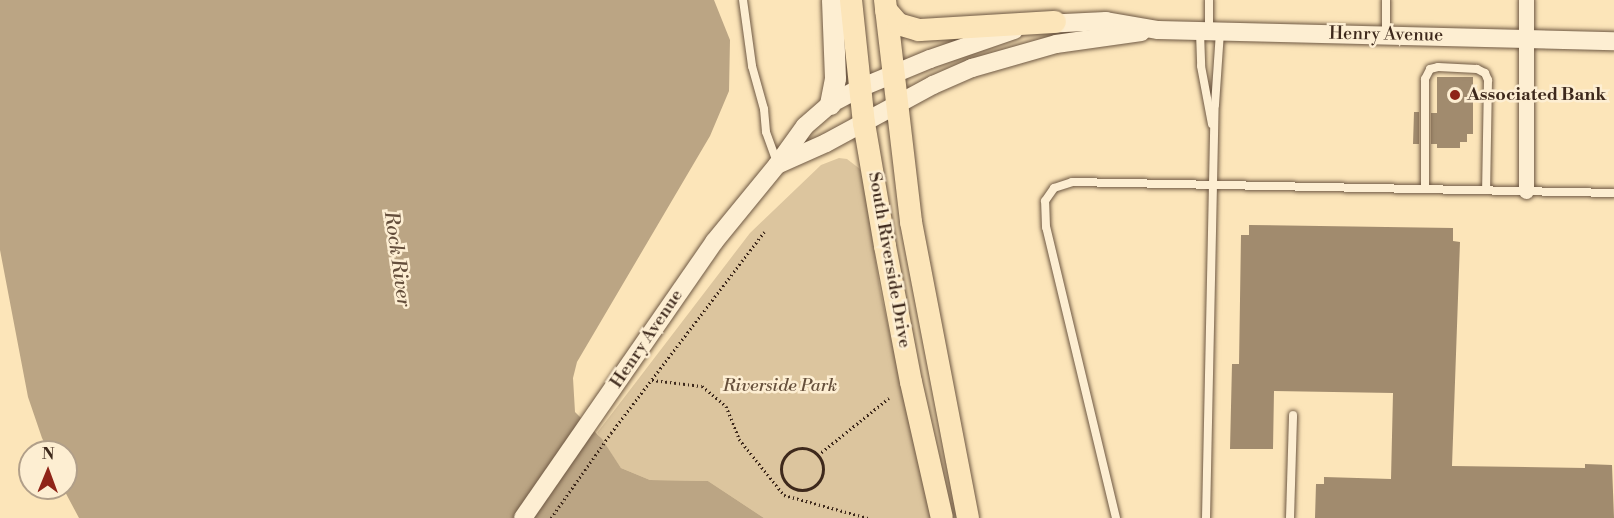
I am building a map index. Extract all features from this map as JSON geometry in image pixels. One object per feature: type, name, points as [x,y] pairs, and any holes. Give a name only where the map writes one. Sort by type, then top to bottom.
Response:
[{"type":"main road","points":[[830,104],[835,78],[832,0]]},
{"type":"main road","name":"South Riverside Drive","points":[[851,0],[864,123],[910,381],[942,518]]},
{"type":"main road","points":[[885,5],[898,24],[919,30],[997,23],[1055,22]]},
{"type":"main road","name":"South Riverside Drive","points":[[885,5],[911,222],[968,518]]},
{"type":"street","points":[[1526,0],[1526,191]]},
{"type":"street","name":"Henry Avenue","points":[[523,518],[714,242],[777,165],[805,126],[830,104],[892,74],[992,37],[1055,22],[1106,21],[1158,30]]},
{"type":"street","name":"Henry Avenue","points":[[777,165],[958,74],[1023,52],[1077,40],[1158,30],[1614,41]]},
{"type":"lane","points":[[743,0],[752,66],[764,109],[766,132],[777,165]]},
{"type":"lane","points":[[1206,518],[1215,185],[1209,0]]},
{"type":"lane","points":[[1386,0],[1386,35]]},
{"type":"lane","points":[[1209,31],[1201,66],[1215,139]]},
{"type":"lane","points":[[1425,189],[1425,79],[1430,69],[1438,67],[1477,69],[1485,73],[1488,80],[1486,190]]},
{"type":"lane","points":[[1116,518],[1046,227],[1045,201],[1054,188],[1072,182],[1614,193]]},
{"type":"lane","points":[[1290,518],[1293,415]]},
{"type":"path","points":[[551,518],[611,433],[764,232]]},
{"type":"path","points":[[652,380],[702,386],[726,406],[739,439],[784,495],[868,518]]},
{"type":"path","points":[[818,455],[889,398]]},
{"type":"path","points":[[800,448],[818,455],[822,460],[823,474],[816,485],[802,490],[789,485],[784,480],[781,466],[787,454],[800,448]]},
{"type":"path","points":[[784,495],[789,485]]},
{"type":"green space","name":"Riverside Park","points":[[839,158],[847,159],[860,169],[864,182],[880,290],[931,518],[764,518],[708,481],[650,480],[621,468],[597,433],[750,233],[821,165]]},
{"type":"water","name":"Rock River","points":[[0,0],[714,0],[730,40],[729,91],[710,136],[577,362],[573,378],[575,412],[602,439],[621,468],[650,480],[708,481],[764,518],[79,518],[69,500],[78,500],[78,440],[43,440],[42,438],[28,397],[0,250]]},
{"type":"building","name":"Associated Bank","points":[[1437,77],[1473,77],[1473,134],[1467,134],[1467,142],[1460,142],[1460,148],[1437,148],[1437,144],[1431,144],[1431,113],[1437,113]]},
{"type":"building","points":[[1414,112],[1419,112],[1419,144],[1413,144]]},
{"type":"building","points":[[1249,225],[1453,228],[1453,241],[1460,242],[1452,466],[1585,468],[1585,464],[1612,465],[1614,518],[1315,518],[1316,484],[1324,484],[1324,477],[1391,479],[1393,393],[1274,391],[1273,449],[1230,449],[1232,364],[1239,364],[1241,235],[1249,235]]},
{"type":"place","name":"Associated Bank","points":[[1455,95]]}]
